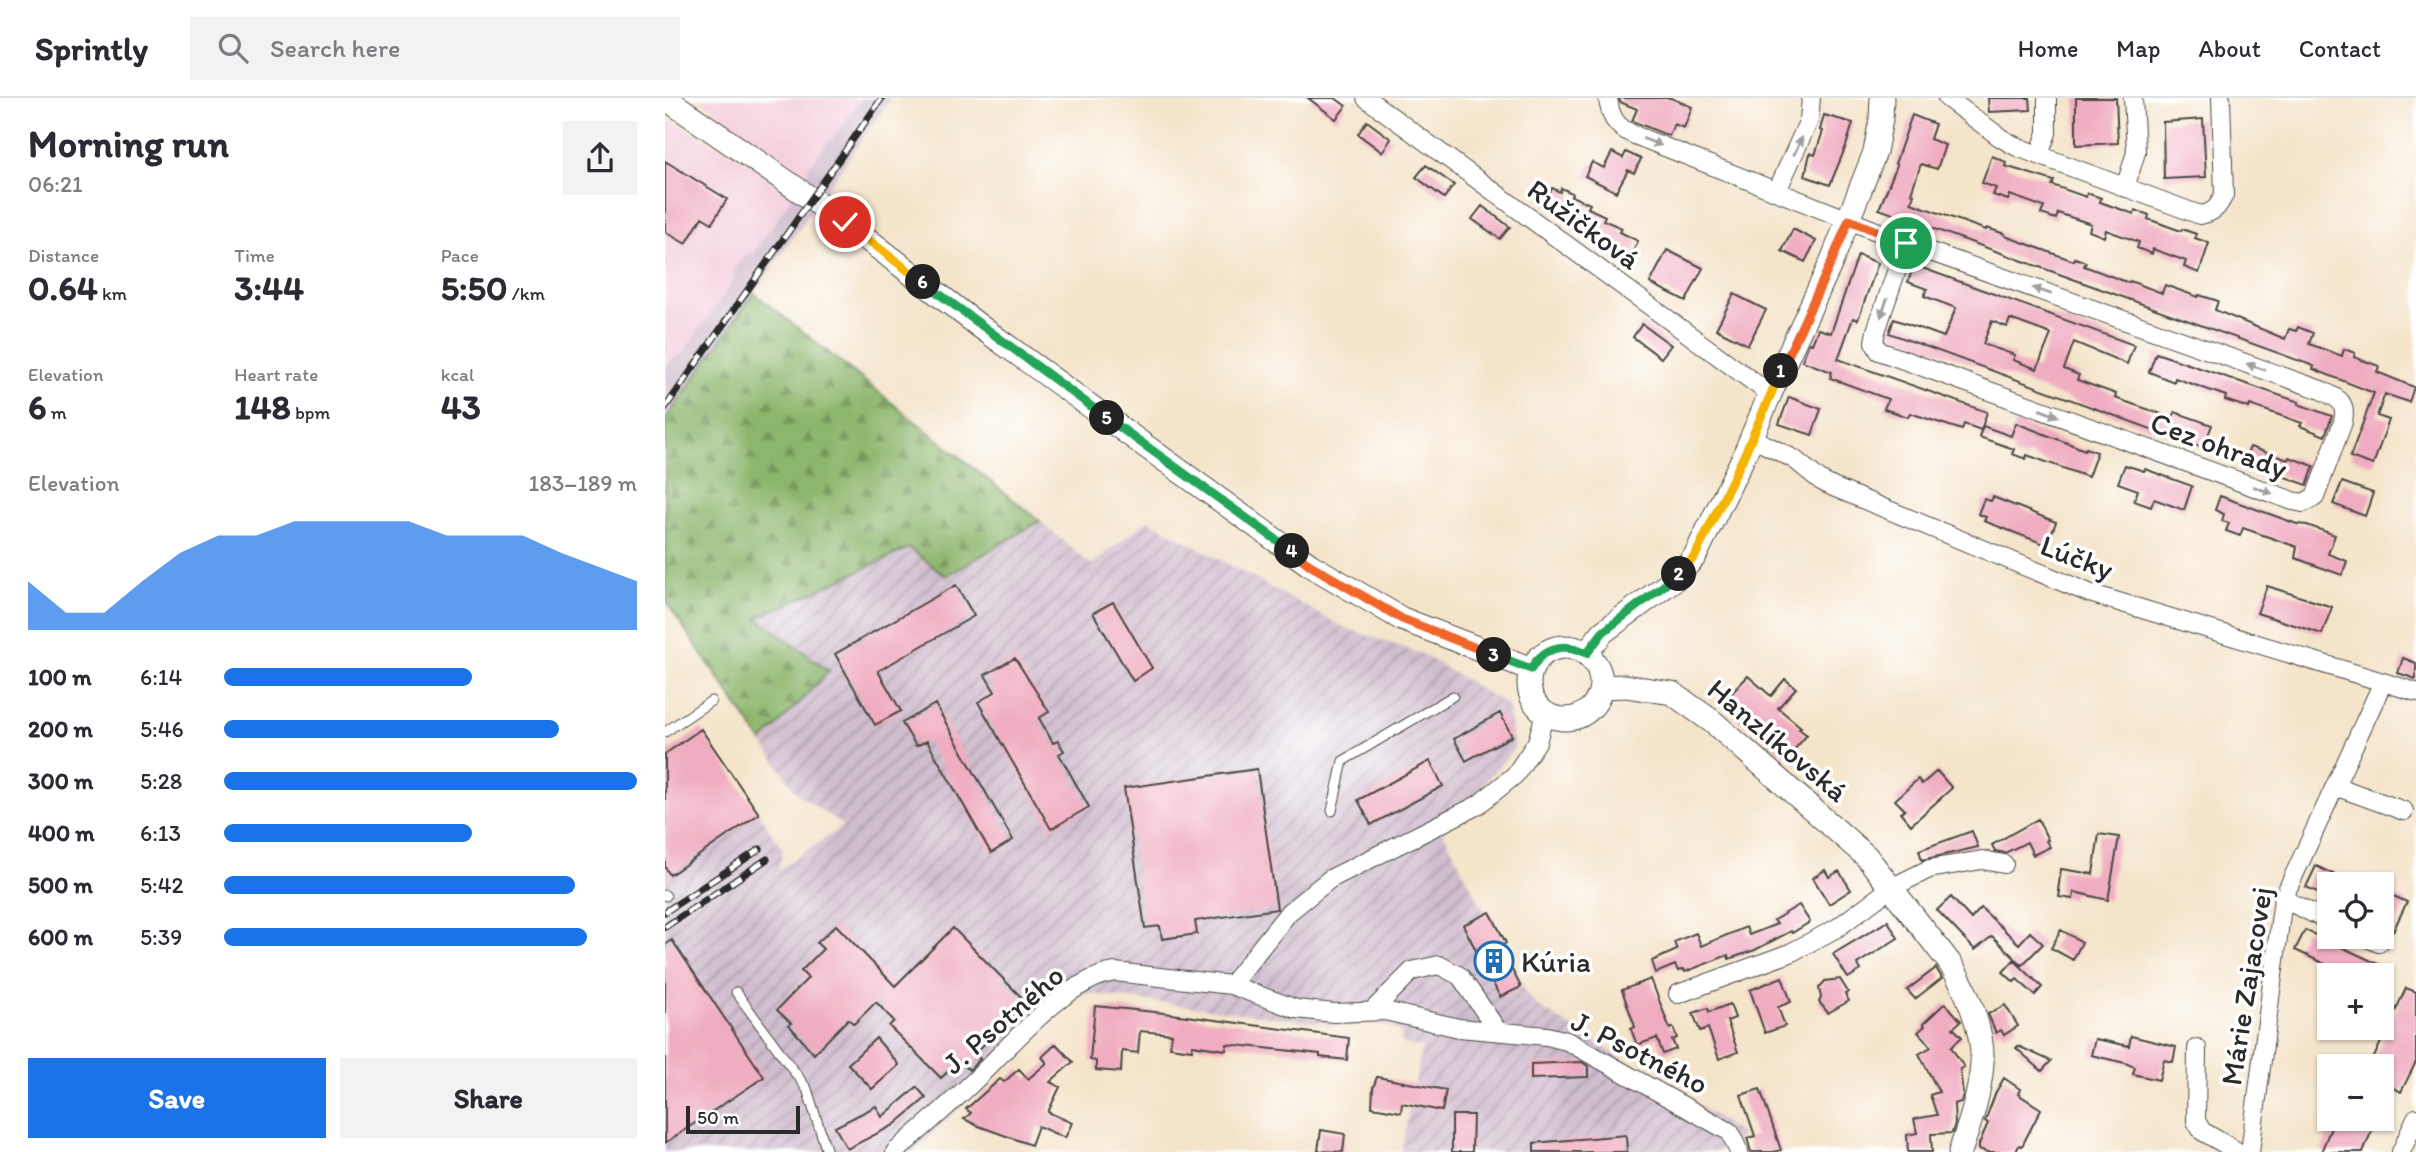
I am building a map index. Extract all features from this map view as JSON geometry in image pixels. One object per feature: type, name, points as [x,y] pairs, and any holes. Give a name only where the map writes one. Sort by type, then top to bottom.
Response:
[{"type":"street","points":[[665,98],[845,222],[978,324],[1310,565],[1402,619],[1531,669]]},
{"type":"street","name":"Ružičková","points":[[1366,98],[1770,394]]},
{"type":"street","name":"Cez ohrady","points":[[1608,98],[1614,122],[1621,130],[1906,243],[2321,390],[2339,400],[2345,410],[2343,422],[2315,497],[2303,503],[2293,501],[1879,351],[1874,342],[1876,331],[1906,243]]},
{"type":"street","points":[[1777,191],[1809,120],[1811,98]]},
{"type":"street","points":[[1587,653],[1603,632],[1675,579],[1695,556],[1752,438],[1849,220],[1875,152],[1882,98]]},
{"type":"street","points":[[1947,98],[2001,138],[2039,155],[2200,215],[2210,213],[2218,207],[2224,195],[2221,98]]},
{"type":"street","points":[[2039,155],[2047,132],[2047,98]]},
{"type":"street","points":[[2125,188],[2136,152],[2133,98]]},
{"type":"street","name":"Lúčky","points":[[1752,438],[1794,459],[1821,481],[1833,487],[2075,588],[2400,687]]},
{"type":"street","points":[[1566,646],[1587,653],[1600,672],[1601,687],[1598,697],[1585,713],[1565,719],[1545,713],[1532,698],[1529,678],[1531,669],[1545,652],[1555,648],[1566,646]]},
{"type":"street","name":"Hanzlíkovská","points":[[1601,687],[1625,686],[1672,693],[1713,722],[1867,857],[1959,976],[1969,999],[1981,1042],[1983,1061],[1979,1087],[1960,1152]]},
{"type":"street","name":"Márie Zajacovej","points":[[2250,1152],[2283,899],[2335,786],[2400,687]]},
{"type":"street","points":[[1231,985],[1289,912],[1330,879],[1478,805],[1515,775],[1537,742],[1545,713]]},
{"type":"street","points":[[2335,786],[2404,811]]},
{"type":"street","points":[[1678,996],[1790,953],[1837,928],[1891,888],[1929,869],[1982,860],[2004,864]]},
{"type":"street","points":[[2283,899],[2317,915]]},
{"type":"street","points":[[1372,1011],[1412,971],[1439,965],[1459,976],[1498,1031]]},
{"type":"street","name":"J. Psotného","points":[[895,1152],[972,1083],[1054,1003],[1100,974],[1115,972],[1231,985],[1296,1009],[1334,1013],[1385,1011],[1459,1028],[1547,1036],[1567,1041],[1730,1132],[1739,1152]]},
{"type":"street","points":[[2197,1048],[2196,1121],[2202,1131],[2238,1152]]},
{"type":"street","points":[[2400,1152],[2416,1118]]},
{"type":"lane","points":[[1332,811],[1343,761],[1453,696]]},
{"type":"lane","points":[[665,732],[711,701]]},
{"type":"lane","points":[[736,992],[807,1089],[827,1152]]},
{"type":"shaded area","points":[[699,98],[862,98],[831,142],[829,141],[812,162],[808,168],[811,171],[805,178]]},
{"type":"shaded area","points":[[862,98],[891,98],[665,420],[666,368],[673,358],[682,354],[735,278],[735,269],[743,257],[749,253],[752,255],[810,171],[807,169]]},
{"type":"shaded area","points":[[665,117],[799,190],[665,383]]},
{"type":"shaded area","points":[[1148,520],[1343,627],[1422,654],[1507,705],[1514,748],[1468,802],[1440,826],[1528,996],[1540,1008],[1666,1086],[1689,1096],[1688,1098],[1742,1135],[1729,1149],[1708,1152],[1401,1152],[1422,1047],[1403,1044],[1400,1031],[1383,1025],[1355,1022],[1353,1027],[1084,993],[1075,998],[913,1152],[665,1152],[665,754],[701,729],[783,849],[778,870],[843,826],[797,793],[762,742],[828,671],[756,618],[909,548],[946,576],[1040,521],[1091,565]]},
{"type":"green space","points":[[754,293],[1040,521],[946,576],[909,548],[757,618],[829,671],[762,742],[665,600],[665,420]]},
{"type":"building","points":[[1308,98],[1335,98],[1346,106],[1336,119]]},
{"type":"building","points":[[1619,98],[1671,98],[1692,107],[1684,128],[1674,124],[1669,136],[1632,121],[1637,109],[1620,102]]},
{"type":"building","points":[[1988,98],[2030,98],[2031,110],[1989,112]]},
{"type":"building","points":[[2076,98],[2116,98],[2118,143],[2076,145]]},
{"type":"building","points":[[1824,115],[1853,123],[1830,185],[1805,176],[1810,153],[1815,155],[1823,131],[1820,130]]},
{"type":"building","points":[[1912,115],[1935,124],[1930,139],[1945,145],[1937,169],[1921,164],[1911,193],[1914,194],[1911,203],[1986,230],[1987,228],[2005,234],[2074,261],[2075,258],[2086,262],[2084,266],[2129,283],[2130,281],[2162,293],[2165,285],[2218,301],[2215,310],[2285,339],[2289,329],[2296,331],[2298,327],[2313,333],[2309,344],[2342,356],[2344,349],[2355,353],[2354,357],[2379,366],[2377,372],[2414,387],[2409,402],[2385,394],[2377,416],[2389,420],[2373,465],[2350,457],[2374,393],[2313,369],[2314,366],[1879,209],[1897,165],[1895,164]]},
{"type":"building","points":[[2203,119],[2206,177],[2164,179],[2163,122]]},
{"type":"building","points":[[1367,121],[1391,139],[1382,152],[1358,134]]},
{"type":"building","points":[[1612,152],[1623,158],[1626,152],[1641,159],[1634,173],[1628,170],[1616,192],[1585,176],[1592,162],[1604,168]]},
{"type":"building","points":[[1992,156],[2006,162],[2005,166],[2054,181],[2052,185],[2086,197],[2087,193],[2101,198],[2100,202],[2134,214],[2135,210],[2149,215],[2148,219],[2196,234],[2195,238],[2209,243],[2199,273],[2184,267],[2186,261],[2153,249],[2152,254],[2137,248],[2139,242],[2106,230],[2104,237],[2089,231],[2091,224],[2058,213],[2056,219],[2041,214],[2044,207],[2010,195],[2008,200],[1993,195],[1996,188],[1982,183]]},
{"type":"building","points":[[665,161],[727,199],[712,223],[702,217],[686,244],[665,232]]},
{"type":"building","points":[[1426,165],[1454,185],[1444,198],[1416,177]]},
{"type":"building","points":[[1552,188],[1560,192],[1561,188],[1572,193],[1571,196],[1590,204],[1588,208],[1605,216],[1603,220],[1622,228],[1620,232],[1638,241],[1630,258],[1601,245],[1603,241],[1586,233],[1587,229],[1544,205]]},
{"type":"building","points":[[1482,206],[1510,227],[1500,239],[1472,219]]},
{"type":"building","points":[[1793,229],[1816,241],[1805,262],[1782,251]]},
{"type":"building","points":[[1667,250],[1703,268],[1686,301],[1650,283]]},
{"type":"building","points":[[1858,255],[1878,263],[1858,320],[1853,318],[1838,359],[1987,412],[1981,430],[1964,424],[1962,430],[1910,413],[1908,417],[1884,409],[1888,399],[1830,378],[1832,372],[1802,361],[1818,329],[1831,333]]},
{"type":"building","points":[[1914,265],[2134,345],[2127,364],[2074,342],[2064,369],[2079,375],[2077,380],[2116,394],[2115,398],[2173,418],[2175,412],[2212,425],[2203,448],[1889,333],[1894,319],[1944,337],[1956,308],[1924,296],[1927,289],[1908,282]],"holes":[[[2010,319],[2051,334],[2037,369],[2013,360],[2015,355],[1983,344],[1992,321],[2007,327]]]},
{"type":"building","points":[[1734,294],[1766,310],[1748,345],[1716,329]]},
{"type":"building","points":[[1642,324],[1671,345],[1661,358],[1633,337]]},
{"type":"building","points":[[2156,353],[2332,416],[2325,436],[2300,426],[2302,423],[2250,405],[2249,408],[2225,400],[2226,396],[2175,378],[2174,382],[2149,372]]},
{"type":"building","points":[[1789,397],[1821,409],[1812,435],[1779,424]]},
{"type":"building","points":[[2016,423],[2085,450],[2086,448],[2097,452],[2088,477],[2027,455],[2026,459],[2012,454],[2014,449],[1979,437],[1983,426],[2011,436]]},
{"type":"building","points":[[2250,447],[2314,466],[2307,485],[2244,462]]},
{"type":"building","points":[[2125,465],[2144,471],[2145,469],[2192,486],[2184,510],[2154,499],[2151,507],[2134,501],[2138,490],[2118,483]]},
{"type":"building","points":[[2342,482],[2373,493],[2365,516],[2333,504]]},
{"type":"building","points":[[2220,496],[2335,535],[2328,554],[2347,561],[2342,575],[2295,558],[2297,547],[2243,528],[2240,536],[2226,531],[2229,523],[2222,521],[2224,514],[2215,510]]},
{"type":"building","points":[[1993,497],[2056,522],[2047,545],[1984,521],[1986,517],[1978,514],[1984,499],[1991,501]]},
{"type":"building","points":[[956,585],[974,616],[878,671],[901,711],[875,725],[835,654]]},
{"type":"building","points":[[2267,586],[2332,607],[2322,634],[2257,613]]},
{"type":"building","points":[[1113,602],[1152,668],[1133,681],[1093,613]]},
{"type":"building","points":[[1015,658],[1049,712],[1039,718],[1053,743],[1058,741],[1064,751],[1059,754],[1089,807],[1051,829],[978,702],[995,692],[985,675]]},
{"type":"building","points":[[2403,658],[2416,663],[2416,679],[2398,673]]},
{"type":"building","points":[[1748,676],[1771,696],[1785,679],[1796,688],[1778,708],[1807,735],[1788,757],[1780,751],[1779,753],[1747,722],[1745,725],[1733,715],[1736,712],[1723,702]]},
{"type":"building","points":[[935,704],[1013,840],[991,853],[927,741],[916,746],[902,723]]},
{"type":"building","points":[[1500,713],[1512,736],[1466,761],[1454,739]]},
{"type":"building","points":[[701,729],[759,814],[670,875],[665,867],[665,754]]},
{"type":"building","points":[[1430,761],[1443,786],[1371,825],[1358,800]]},
{"type":"building","points":[[1257,769],[1277,909],[1195,921],[1197,934],[1162,939],[1160,926],[1145,928],[1124,788]]},
{"type":"building","points":[[1937,771],[1952,788],[1911,825],[1901,813],[1905,810],[1895,800],[1918,779],[1922,784]]},
{"type":"building","points":[[2038,819],[2050,847],[2033,855],[2027,842],[2005,853],[1995,851],[1992,845]]},
{"type":"building","points":[[1972,831],[1978,847],[1922,860],[1919,850]]},
{"type":"building","points":[[2099,834],[2119,837],[2108,900],[2074,892],[2073,899],[2059,897],[2061,869],[2093,874]]},
{"type":"building","points":[[2316,866],[2329,872],[2317,872],[2317,892],[2306,887]]},
{"type":"building","points":[[1825,870],[1829,877],[1839,871],[1851,890],[1829,904],[1813,878]]},
{"type":"building","points":[[2394,896],[2407,902],[2394,929]]},
{"type":"building","points":[[1951,897],[1971,919],[1981,908],[2019,944],[2030,932],[2043,944],[2022,965],[1992,936],[1975,950],[1937,910]]},
{"type":"building","points":[[1799,905],[1810,922],[1792,933],[1791,931],[1755,950],[1729,959],[1728,955],[1685,972],[1684,969],[1678,971],[1675,965],[1656,973],[1652,961],[1677,950],[1674,942],[1696,933],[1701,946],[1746,927],[1749,935],[1777,924],[1774,920]]},
{"type":"building","name":"Kúria","points":[[1490,912],[1506,943],[1500,947],[1521,987],[1500,997],[1463,925]]},
{"type":"building","points":[[1888,921],[1898,938],[1857,964],[1861,970],[1848,978],[1833,954]]},
{"type":"building","points":[[836,925],[895,986],[953,928],[1027,1003],[975,1053],[980,1059],[969,1070],[960,1061],[941,1078],[889,1026],[894,1021],[876,1002],[854,1024],[848,1019],[814,1054],[789,1025],[791,1023],[777,1010],[808,978],[801,971],[823,949],[817,943]]},
{"type":"building","points":[[2061,930],[2082,942],[2073,960],[2051,948]]},
{"type":"building","points":[[2305,930],[2317,936],[2317,949],[2346,949],[2376,963],[2323,963],[2295,950]]},
{"type":"building","points":[[672,940],[764,1077],[665,1143],[665,945]]},
{"type":"building","points":[[2014,960],[2042,987],[2035,995],[2017,979],[2014,982],[2003,972]]},
{"type":"building","points":[[1936,968],[1942,978],[1915,999],[1907,990]]},
{"type":"building","points":[[1782,977],[1791,1002],[1778,1007],[1785,1026],[1765,1033],[1750,990]]},
{"type":"building","points":[[1651,979],[1670,1029],[1673,1027],[1677,1038],[1672,1040],[1676,1049],[1663,1054],[1657,1038],[1637,1045],[1631,1029],[1635,1027],[1622,990]]},
{"type":"building","points":[[1840,979],[1848,992],[1845,994],[1849,1001],[1828,1013],[1819,1002],[1819,988],[1825,981]]},
{"type":"building","points":[[2406,988],[2416,992],[2416,1062],[2401,1092],[2394,1088],[2394,1054],[2376,1054],[2382,1040],[2394,1040],[2394,1014]]},
{"type":"building","points":[[1945,1003],[1961,1021],[1953,1028],[1962,1037],[1951,1047],[1964,1067],[1960,1069],[1963,1094],[1961,1102],[1954,1104],[1955,1123],[1952,1133],[1931,1134],[1932,1152],[1908,1152],[1907,1135],[1917,1133],[1914,1119],[1937,1115],[1930,1095],[1939,1092],[1919,1054],[1931,1047],[1918,1032]]},
{"type":"building","points":[[1730,1004],[1735,1018],[1727,1021],[1738,1052],[1719,1059],[1708,1028],[1700,1031],[1693,1013],[1708,1008],[1709,1012]]},
{"type":"building","points":[[2005,1005],[2018,1026],[2004,1035],[2001,1030],[1996,1033],[1988,1014]]},
{"type":"building","points":[[1095,1006],[1349,1038],[1347,1060],[1320,1057],[1320,1054],[1227,1044],[1226,1050],[1192,1045],[1192,1050],[1170,1047],[1172,1034],[1140,1031],[1138,1053],[1122,1051],[1121,1072],[1096,1070],[1096,1061],[1090,1060]]},
{"type":"building","points":[[2131,1036],[2176,1047],[2173,1062],[2164,1060],[2159,1080],[2133,1074],[2135,1067],[2125,1063],[2091,1055],[2095,1039],[2129,1046]]},
{"type":"building","points":[[876,1038],[899,1065],[872,1089],[848,1064]]},
{"type":"building","points":[[1056,1044],[1073,1062],[1050,1082],[1060,1087],[1048,1112],[1072,1123],[1065,1138],[1038,1126],[1031,1145],[964,1119],[971,1113],[966,1109],[1000,1079],[1004,1082],[1019,1069],[1028,1079],[1047,1063],[1042,1057]]},
{"type":"building","points":[[2018,1046],[2051,1061],[2042,1071],[2016,1048]]},
{"type":"building","points":[[1582,1062],[1588,1066],[1588,1077],[1531,1079],[1531,1064]]},
{"type":"building","points":[[1377,1077],[1446,1090],[1442,1111],[1402,1103],[1401,1112],[1372,1107],[1373,1088]]},
{"type":"building","points":[[2004,1078],[2020,1089],[2018,1094],[2041,1109],[2022,1146],[2019,1145],[2016,1152],[1987,1152],[1979,1149],[1979,1144],[1988,1123],[1985,1121]]},
{"type":"building","points":[[917,1087],[926,1098],[894,1125],[847,1149],[835,1127],[876,1106],[882,1117]]},
{"type":"building","points":[[1760,1089],[1781,1150],[1751,1152],[1747,1138],[1755,1136],[1741,1095]]},
{"type":"building","points":[[1452,1115],[1473,1115],[1472,1152],[1452,1152]]},
{"type":"building","points":[[1321,1130],[1345,1134],[1343,1152],[1318,1151]]},
{"type":"building","points":[[2330,1131],[2372,1131],[2363,1152],[2321,1152]]},
{"type":"building","points":[[1626,1135],[1627,1152],[1534,1152],[1534,1143]]},
{"type":"railway","points":[[665,408],[882,98]]},
{"type":"railway","points":[[665,912],[760,849]]},
{"type":"railway","points":[[665,927],[767,859]]},
{"type":"place","name":"Kúria","points":[[1494,961]]},
{"type":"route","points":[[845,222],[978,324],[1310,565],[1402,619],[1531,669],[1545,652],[1555,648],[1566,646],[1587,653],[1603,632],[1675,579],[1695,556],[1743,458],[1849,220],[1906,243]]}]
